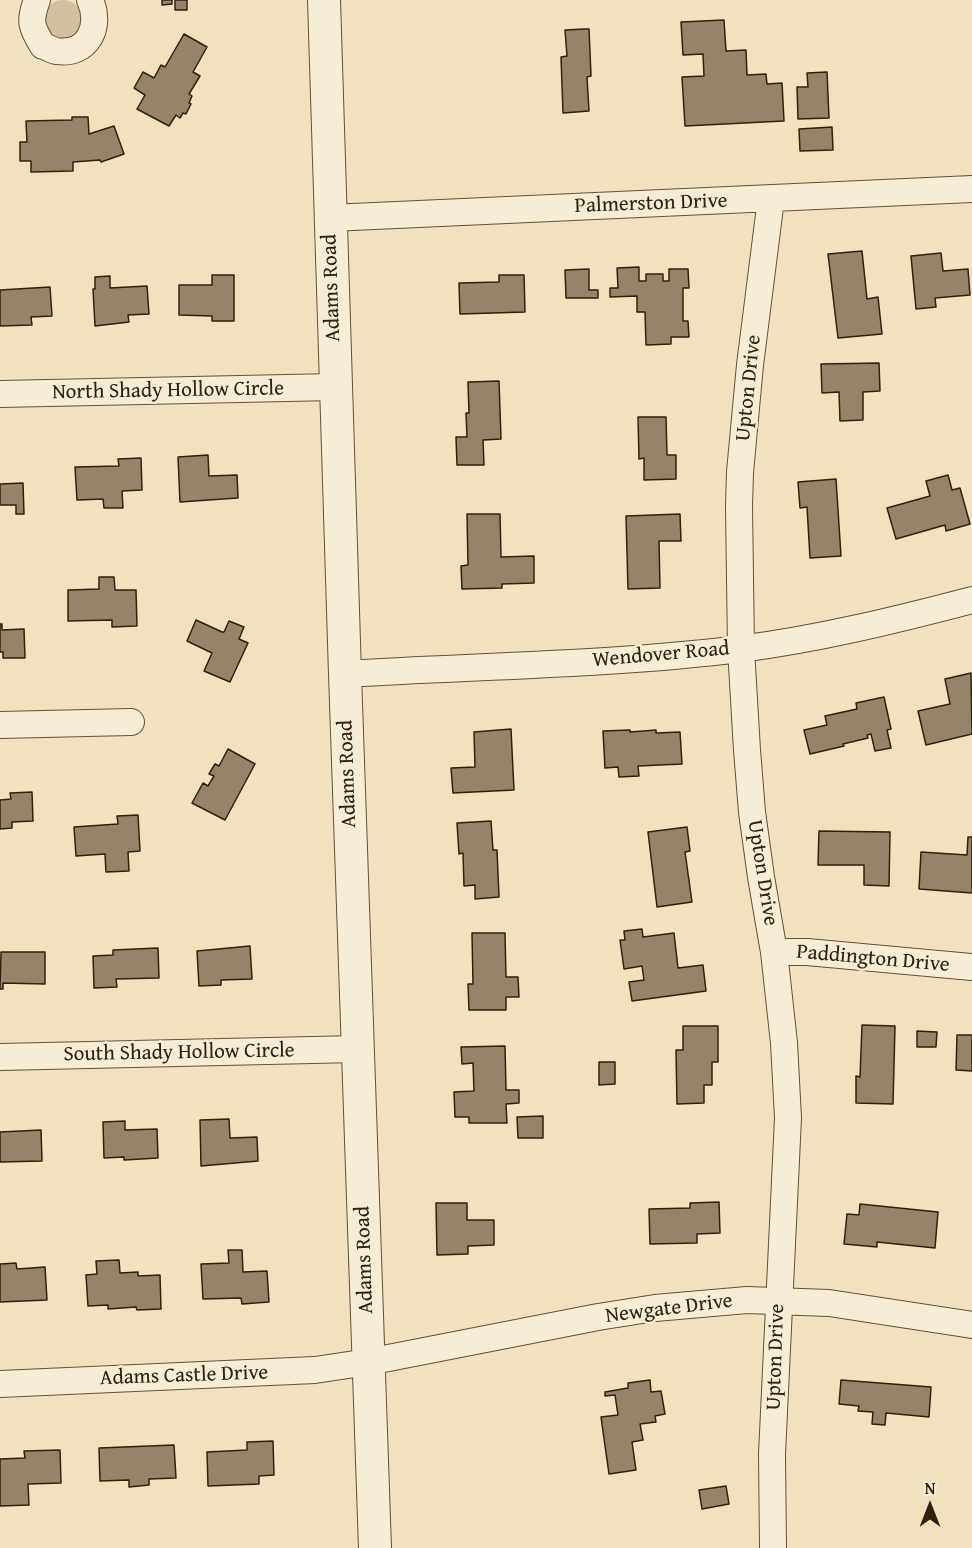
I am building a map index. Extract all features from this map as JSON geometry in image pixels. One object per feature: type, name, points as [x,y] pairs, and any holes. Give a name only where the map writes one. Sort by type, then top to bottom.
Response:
[{"type":"street","points":[[37,0],[31,16],[32,25],[43,46],[56,51],[69,51],[88,40],[94,30],[95,20],[90,0]]},
{"type":"street","name":"Adams Road","points":[[324,0],[375,1548]]},
{"type":"street","name":"Palmerston Drive","points":[[330,218],[972,189]]},
{"type":"street","name":"Upton Drive","points":[[771,199],[750,365],[740,472],[741,649],[752,812],[774,952],[784,1043],[788,1118],[772,1454],[773,1548]]},
{"type":"street","name":"North Shady Hollow Circle","points":[[0,394],[335,387]]},
{"type":"street","name":"Wendover Road","points":[[345,674],[576,662],[741,649],[824,635],[972,600]]},
{"type":"street","points":[[0,725],[131,722]]},
{"type":"street","name":"Paddington Drive","points":[[774,952],[807,952],[972,967]]},
{"type":"street","name":"South Shady Hollow Circle","points":[[0,1057],[357,1049]]},
{"type":"street","name":"Newgate Drive","points":[[368,1362],[537,1328],[655,1308],[747,1300],[829,1303],[972,1325]]},
{"type":"street","name":"Adams Castle Drive","points":[[0,1383],[315,1370],[368,1362]]},
{"type":"shaded area","points":[[63,0],[77,5],[82,19],[77,33],[63,38],[49,33],[44,19],[49,5]]},
{"type":"building","points":[[162,0],[172,0],[172,4],[162,5]]},
{"type":"building","points":[[175,0],[187,0],[187,10],[175,10]]},
{"type":"building","points":[[724,20],[726,51],[746,50],[747,75],[766,74],[767,84],[782,83],[784,121],[685,126],[682,77],[704,76],[703,54],[683,55],[681,22]]},
{"type":"building","points":[[589,29],[591,76],[587,77],[589,111],[563,113],[561,57],[567,56],[565,30]]},
{"type":"building","points":[[184,34],[207,47],[193,72],[200,76],[189,94],[192,96],[189,103],[191,104],[186,114],[183,113],[180,118],[176,115],[169,126],[137,109],[145,95],[134,88],[143,72],[154,78],[161,65],[165,67]]},
{"type":"building","points":[[827,72],[829,118],[798,119],[797,87],[808,87],[807,73]]},
{"type":"building","points":[[72,117],[88,117],[89,134],[114,126],[124,154],[101,162],[100,160],[73,162],[73,171],[31,172],[31,161],[20,161],[20,142],[27,142],[26,121],[72,120]]},
{"type":"building","points":[[832,127],[833,150],[800,151],[799,129]]},
{"type":"building","points":[[862,251],[867,299],[878,297],[882,334],[838,338],[828,254]]},
{"type":"building","points":[[941,253],[943,271],[968,269],[970,295],[935,298],[936,307],[916,309],[911,256]]},
{"type":"building","points":[[639,267],[639,281],[646,281],[646,274],[663,274],[663,281],[669,281],[669,269],[688,269],[689,288],[683,288],[683,321],[688,321],[689,337],[671,337],[671,344],[646,345],[645,312],[637,312],[637,296],[610,297],[610,288],[618,288],[617,268]]},
{"type":"building","points":[[589,269],[589,290],[598,290],[598,298],[566,298],[565,270]]},
{"type":"building","points":[[212,275],[234,275],[234,321],[212,321],[212,316],[179,315],[179,285],[212,285]]},
{"type":"building","points":[[499,275],[524,275],[525,312],[460,314],[459,283],[499,282]]},
{"type":"building","points":[[110,276],[110,288],[147,286],[149,314],[128,315],[129,322],[95,326],[93,289],[95,289],[95,277]]},
{"type":"building","points":[[50,287],[52,316],[31,317],[32,325],[0,326],[0,290]]},
{"type":"building","points":[[879,363],[880,391],[863,392],[863,420],[840,421],[839,392],[822,393],[821,364]]},
{"type":"building","points":[[499,381],[501,439],[483,440],[484,465],[457,465],[456,437],[467,437],[468,382]]},
{"type":"building","points":[[638,417],[666,417],[667,455],[676,455],[676,479],[644,480],[644,458],[639,459]]},
{"type":"building","points":[[208,455],[209,476],[237,475],[238,498],[180,502],[178,457]]},
{"type":"building","points":[[141,458],[142,490],[122,491],[123,508],[104,508],[103,499],[77,500],[75,467],[119,466],[118,459]]},
{"type":"building","points":[[948,475],[952,490],[960,488],[970,524],[946,531],[945,525],[896,539],[887,508],[930,496],[926,481]]},
{"type":"building","points":[[836,479],[841,556],[810,558],[807,507],[800,508],[798,482]]},
{"type":"building","points":[[23,483],[24,514],[16,514],[16,505],[0,505],[0,484]]},
{"type":"building","points":[[467,514],[500,514],[501,557],[534,556],[534,583],[502,584],[502,588],[462,589],[461,566],[468,565]]},
{"type":"building","points":[[680,514],[681,541],[659,541],[660,588],[628,589],[626,516]]},
{"type":"building","points":[[99,577],[114,577],[115,590],[136,590],[137,626],[112,627],[112,620],[68,621],[68,590],[99,589]]},
{"type":"building","points":[[196,620],[222,632],[229,621],[244,627],[239,639],[248,643],[230,682],[204,671],[212,653],[187,641]]},
{"type":"building","points":[[0,624],[2,624],[2,630],[24,629],[25,658],[3,658],[3,652],[0,652]]},
{"type":"building","points":[[971,673],[972,734],[926,745],[918,711],[950,704],[945,679]]},
{"type":"building","points":[[884,697],[891,729],[887,730],[891,748],[875,751],[871,734],[867,735],[868,738],[843,744],[844,746],[810,754],[804,730],[827,725],[825,716],[857,709],[856,703]]},
{"type":"building","points":[[511,729],[514,790],[453,793],[451,768],[475,767],[474,732]]},
{"type":"building","points":[[630,730],[630,732],[656,730],[656,733],[680,732],[682,764],[638,766],[639,776],[619,777],[618,767],[605,768],[603,731]]},
{"type":"building","points":[[228,749],[255,764],[225,820],[192,803],[203,783],[208,786],[214,776],[209,774],[215,764],[219,766]]},
{"type":"building","points":[[32,792],[33,821],[12,822],[12,828],[0,829],[0,800],[11,799],[10,793]]},
{"type":"building","points":[[138,815],[140,851],[128,852],[129,871],[106,872],[105,854],[76,856],[74,827],[118,824],[117,816]]},
{"type":"building","points":[[491,821],[493,850],[497,850],[499,897],[475,899],[475,885],[464,886],[463,853],[459,854],[457,823]]},
{"type":"building","points":[[687,827],[690,851],[685,852],[692,902],[657,907],[648,832]]},
{"type":"building","points":[[819,831],[890,832],[889,886],[864,885],[864,865],[818,865]]},
{"type":"building","points":[[968,837],[972,837],[972,893],[919,889],[921,852],[967,855]]},
{"type":"building","points":[[642,929],[643,937],[674,933],[678,968],[703,965],[706,991],[632,1001],[629,982],[644,980],[642,966],[624,969],[620,940],[625,940],[624,931]]},
{"type":"building","points":[[472,933],[505,933],[506,977],[518,977],[519,997],[506,997],[506,1010],[469,1010],[468,984],[473,984]]},
{"type":"building","points":[[250,946],[252,979],[221,980],[221,985],[199,986],[197,951]]},
{"type":"building","points":[[158,948],[159,978],[116,979],[117,987],[94,988],[93,956],[113,955],[113,950]]},
{"type":"building","points":[[1,952],[45,952],[45,984],[3,983],[3,989],[0,989]]},
{"type":"building","points":[[862,1025],[895,1026],[893,1104],[856,1103],[856,1076],[860,1077]]},
{"type":"building","points":[[683,1026],[718,1026],[718,1062],[712,1062],[712,1085],[704,1085],[704,1103],[677,1104],[676,1050],[683,1050]]},
{"type":"building","points":[[917,1031],[937,1032],[936,1047],[917,1047]]},
{"type":"building","points":[[957,1035],[972,1035],[972,1071],[956,1070]]},
{"type":"building","points":[[505,1046],[506,1090],[519,1090],[519,1103],[506,1104],[507,1123],[469,1123],[469,1117],[455,1117],[454,1092],[474,1091],[473,1063],[462,1064],[461,1047]]},
{"type":"building","points":[[599,1062],[615,1062],[615,1084],[599,1085]]},
{"type":"building","points":[[543,1116],[543,1138],[518,1138],[517,1117]]},
{"type":"building","points":[[229,1119],[230,1138],[257,1137],[258,1161],[201,1166],[200,1120]]},
{"type":"building","points":[[125,1121],[125,1130],[157,1129],[158,1158],[124,1160],[124,1157],[104,1158],[103,1122]]},
{"type":"building","points":[[41,1130],[42,1161],[0,1162],[0,1132]]},
{"type":"building","points":[[719,1202],[720,1233],[697,1234],[697,1243],[650,1244],[649,1209],[690,1208],[690,1203]]},
{"type":"building","points":[[436,1203],[467,1203],[467,1220],[494,1220],[494,1245],[468,1246],[468,1254],[437,1255]]},
{"type":"building","points":[[860,1204],[938,1212],[935,1248],[877,1242],[877,1247],[844,1244],[847,1214],[859,1215]]},
{"type":"building","points":[[228,1250],[242,1250],[243,1272],[267,1271],[269,1302],[242,1304],[241,1298],[203,1299],[201,1264],[229,1263]]},
{"type":"building","points":[[119,1260],[120,1273],[138,1272],[138,1276],[160,1275],[161,1309],[137,1310],[136,1307],[108,1309],[108,1305],[88,1306],[86,1275],[97,1274],[96,1261]]},
{"type":"building","points":[[16,1263],[17,1269],[45,1267],[47,1300],[0,1302],[0,1264]]},
{"type":"building","points":[[650,1380],[651,1392],[661,1391],[665,1414],[655,1416],[656,1422],[640,1424],[643,1440],[632,1442],[636,1470],[609,1474],[601,1417],[618,1415],[615,1395],[605,1396],[605,1392],[628,1388],[628,1383]]},
{"type":"building","points":[[841,1380],[931,1387],[929,1417],[886,1413],[885,1425],[872,1424],[873,1412],[858,1411],[859,1406],[839,1404]]},
{"type":"building","points":[[273,1441],[274,1475],[259,1476],[259,1484],[208,1486],[207,1452],[247,1450],[247,1442]]},
{"type":"building","points":[[174,1445],[176,1478],[149,1479],[149,1485],[129,1487],[129,1480],[100,1481],[99,1448]]},
{"type":"building","points":[[60,1450],[61,1483],[28,1484],[29,1505],[0,1506],[0,1459],[25,1458],[24,1451]]},
{"type":"building","points":[[726,1486],[729,1504],[702,1509],[699,1490]]}]
